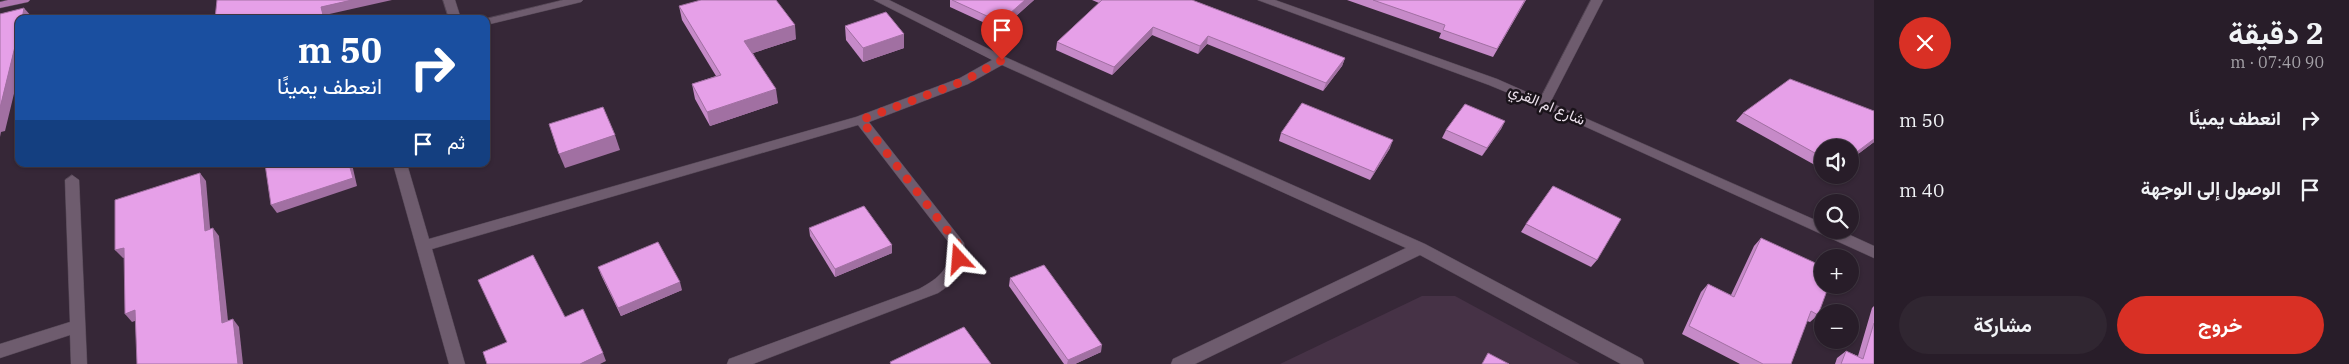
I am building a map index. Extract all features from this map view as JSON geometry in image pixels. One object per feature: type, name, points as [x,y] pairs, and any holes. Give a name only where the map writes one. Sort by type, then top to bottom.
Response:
[{"type":"main road","points":[[0,4],[24,0]]},
{"type":"street","points":[[449,0],[454,15]]},
{"type":"street","points":[[490,21],[577,0]]},
{"type":"street","points":[[880,0],[1002,60],[1420,248],[1636,364]]},
{"type":"street","name":"شارع ام القري","points":[[1267,0],[1492,82],[1544,103],[1814,225]]},
{"type":"street","points":[[1544,103],[1597,0]]},
{"type":"street","points":[[424,246],[861,120],[964,81],[1002,60]]},
{"type":"street","points":[[735,364],[924,293],[939,286],[950,277],[959,259],[957,243],[861,120]]},
{"type":"street","points":[[401,167],[457,364]]},
{"type":"street","points":[[72,180],[79,364]]},
{"type":"street","name":"شارع ام القري","points":[[1844,239],[1874,252]]},
{"type":"street","points":[[1179,364],[1420,248]]},
{"type":"street","points":[[0,350],[78,326]]},
{"type":"shaded area","points":[[1422,296],[1455,296],[1580,364],[1280,364]]},
{"type":"building","points":[[217,0],[352,0],[321,7],[323,15],[215,15]]},
{"type":"building","points":[[701,0],[776,0],[795,25],[744,41],[776,89],[707,112],[692,84],[721,75],[679,6]]},
{"type":"building","points":[[952,0],[1025,0],[1000,22]]},
{"type":"building","points":[[1102,0],[1192,0],[1345,58],[1326,83],[1208,36],[1200,46],[1153,27],[1114,67],[1057,42]]},
{"type":"building","points":[[1373,0],[1525,0],[1497,49],[1443,30],[1445,25]]},
{"type":"building","points":[[24,8],[23,15],[15,15],[15,46],[0,108],[0,14]]},
{"type":"building","points":[[886,12],[904,34],[863,48],[845,26]]},
{"type":"building","points":[[1790,79],[1874,111],[1874,139],[1859,150],[1859,139],[1814,139],[1814,153],[1743,113]]},
{"type":"building","points":[[1302,103],[1393,140],[1374,172],[1281,133]]},
{"type":"building","points":[[1465,104],[1505,121],[1487,148],[1446,130]]},
{"type":"building","points":[[603,107],[615,135],[559,154],[549,124]]},
{"type":"building","points":[[265,167],[350,167],[353,178],[271,205]]},
{"type":"building","points":[[200,173],[205,231],[213,228],[222,323],[233,319],[238,364],[137,364],[135,310],[125,314],[124,248],[115,250],[115,200]]},
{"type":"building","points":[[1553,186],[1621,219],[1597,260],[1526,224]]},
{"type":"building","points":[[864,206],[892,245],[835,269],[809,228]]},
{"type":"building","points":[[1761,238],[1814,262],[1814,294],[1826,294],[1822,304],[1814,304],[1814,313],[1811,311],[1791,364],[1763,364],[1689,326],[1708,284],[1734,297]]},
{"type":"building","points":[[658,242],[680,282],[618,308],[598,267]]},
{"type":"building","points":[[533,255],[565,317],[583,309],[603,353],[580,364],[487,364],[483,352],[507,342],[478,280]]},
{"type":"building","points":[[1044,265],[1102,345],[1068,360],[1010,278]]},
{"type":"building","points":[[1874,323],[1874,364],[1841,364],[1846,351],[1863,359]]},
{"type":"building","points":[[964,327],[991,364],[891,364],[890,362]]},
{"type":"building","points":[[1488,353],[1509,364],[1482,364]]},
{"type":"route","points":[[959,259],[957,243],[861,120],[964,81],[1002,60]]}]
